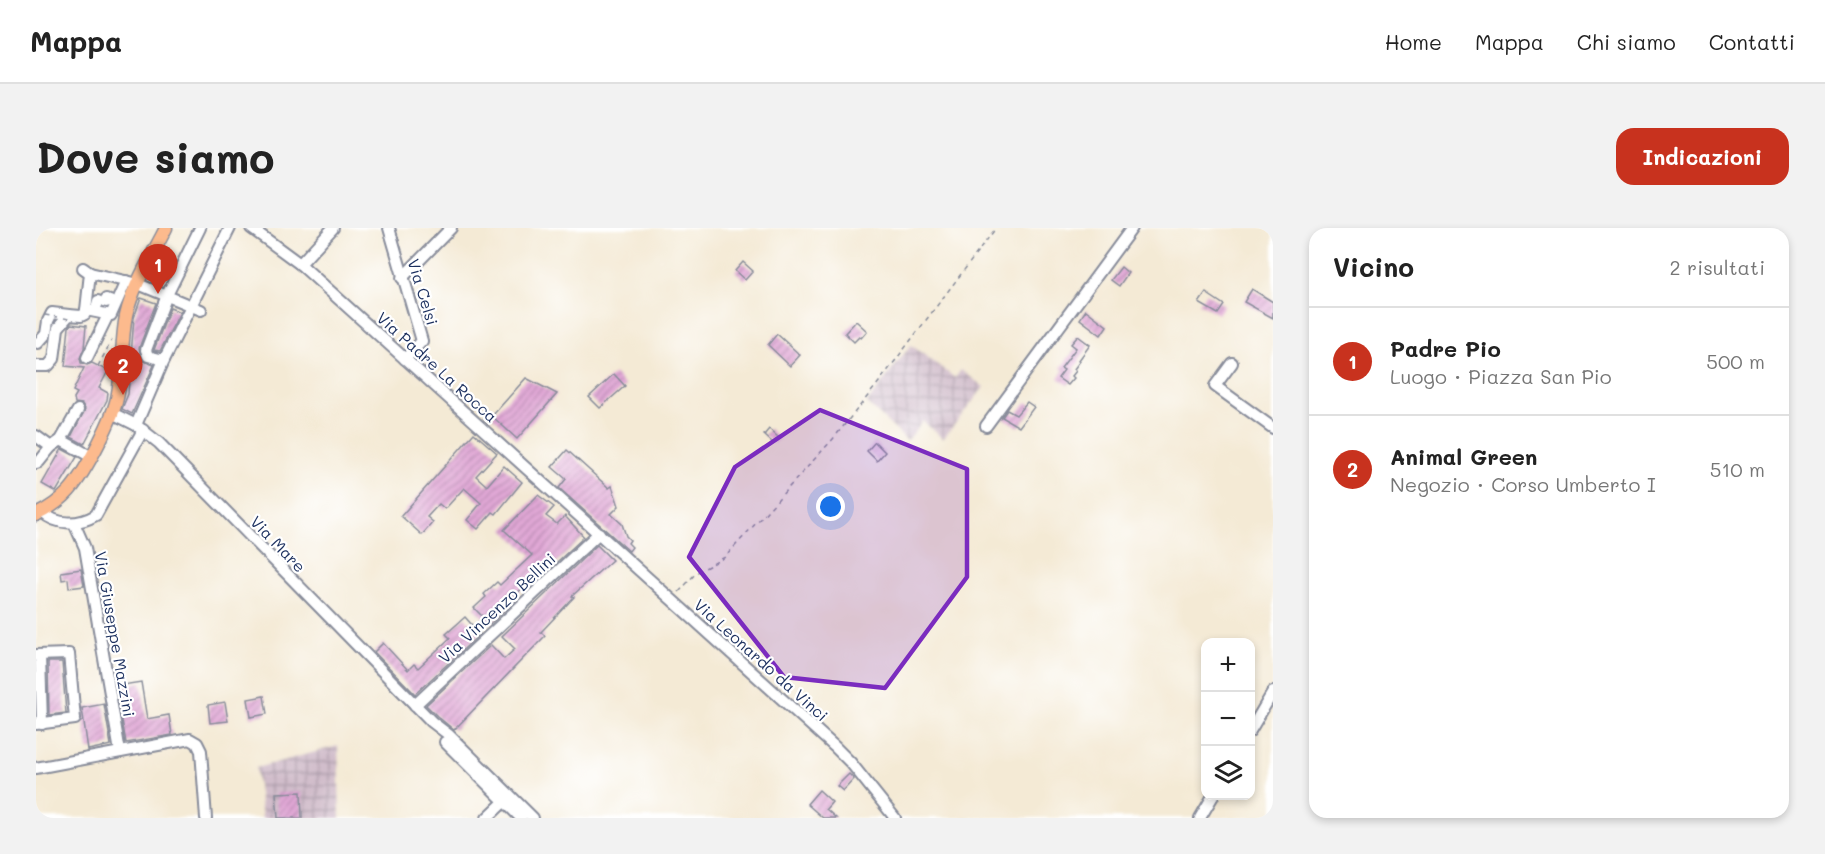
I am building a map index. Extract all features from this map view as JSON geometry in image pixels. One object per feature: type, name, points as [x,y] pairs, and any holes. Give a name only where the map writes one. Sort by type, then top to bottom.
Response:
[{"type":"main road","points":[[39,514],[70,490],[112,413],[118,396],[126,316],[118,284],[166,228]]},
{"type":"street","points":[[164,360],[148,356],[146,350],[167,295],[200,228]]},
{"type":"street","points":[[39,514],[50,519],[74,523],[88,520],[96,515],[139,427],[164,360],[196,308],[230,228]]},
{"type":"street","name":"Via Padre La Rocca","points":[[251,228],[300,264],[598,533]]},
{"type":"street","points":[[300,264],[333,228]]},
{"type":"street","name":"Via Celsi","points":[[389,228],[422,341],[405,359]]},
{"type":"street","points":[[402,278],[451,228]]},
{"type":"street","points":[[986,426],[1132,228]]},
{"type":"street","points":[[87,358],[100,303],[86,271],[118,284],[167,295],[196,308]]},
{"type":"street","points":[[37,343],[46,334],[52,313],[69,318],[81,316],[100,303],[118,284]]},
{"type":"street","points":[[36,366],[48,366],[54,359],[58,328],[69,318]]},
{"type":"street","points":[[1232,363],[1215,386],[1273,428]]},
{"type":"street","points":[[36,462],[39,462],[51,447],[61,440],[78,410]]},
{"type":"street","name":"Via Mare","points":[[112,413],[139,427],[159,443],[432,722],[444,740],[508,798]]},
{"type":"street","points":[[36,436],[51,447]]},
{"type":"street","points":[[61,440],[90,456]]},
{"type":"street","name":"Via Giuseppe Mazzini","points":[[74,523],[85,548],[120,752]]},
{"type":"street","name":"Via Leonardo da Vinci","points":[[598,533],[851,763],[895,818]]},
{"type":"street","name":"Via Vincenzo Bellini","points":[[415,705],[598,533]]},
{"type":"street","points":[[69,654],[75,719],[39,724],[38,655],[69,654]]},
{"type":"street","points":[[1255,724],[1273,692]]},
{"type":"street","points":[[36,768],[190,739],[197,743],[201,751],[206,818]]},
{"type":"street","points":[[488,818],[508,798]]},
{"type":"street","points":[[508,798],[521,818]]},
{"type":"street","points":[[508,798],[533,818]]},
{"type":"street","points":[[1200,818],[1210,800]]},
{"type":"path","points":[[672,600],[696,573],[725,557],[833,439],[884,376],[996,228]]},
{"type":"path","points":[[94,334],[100,303]]},
{"type":"path","points":[[45,315],[57,317]]},
{"type":"path","points":[[98,366],[112,339]]},
{"type":"highlighted area","points":[[820,410],[967,469],[967,577],[885,688],[784,677],[689,557],[735,467]]},
{"type":"shaded area","points":[[911,345],[955,378],[961,370],[984,387],[943,439],[923,421],[907,441],[867,403]]},
{"type":"shaded area","points":[[338,746],[340,818],[262,818],[256,768]]},
{"type":"building","points":[[743,262],[753,271],[745,280],[735,271]]},
{"type":"building","points":[[1121,267],[1128,273],[1119,286],[1111,280]]},
{"type":"building","points":[[1252,289],[1273,302],[1273,318],[1244,302]]},
{"type":"building","points":[[1206,293],[1224,305],[1218,314],[1199,303]]},
{"type":"building","points":[[141,298],[156,303],[139,348],[143,361],[154,365],[132,414],[122,409],[128,394],[134,318]]},
{"type":"building","points":[[170,308],[180,312],[160,351],[154,350]]},
{"type":"building","points":[[1086,310],[1107,326],[1101,335],[1080,319]]},
{"type":"building","points":[[856,321],[867,331],[854,342],[845,333]]},
{"type":"building","points":[[71,324],[86,326],[81,363],[87,365],[92,363],[108,371],[99,388],[108,393],[107,400],[84,444],[71,437],[85,409],[82,404],[75,403],[74,398],[77,393],[73,391],[84,368],[65,366]]},
{"type":"building","points":[[777,334],[800,355],[790,366],[768,345]]},
{"type":"building","points":[[1078,336],[1090,345],[1074,369],[1076,371],[1072,376],[1074,378],[1068,385],[1058,378],[1064,370],[1061,368],[1076,348],[1071,344]]},
{"type":"building","points":[[614,374],[625,386],[600,408],[589,397]]},
{"type":"building","points":[[526,378],[557,394],[517,439],[492,416]]},
{"type":"building","points":[[1027,402],[1034,407],[1019,427],[1002,417],[1007,410],[1016,415]]},
{"type":"building","points":[[769,429],[779,438],[773,443],[764,435]]},
{"type":"building","points":[[474,433],[497,453],[476,476],[487,486],[504,466],[522,482],[496,514],[493,512],[478,529],[467,520],[481,503],[464,488],[445,509],[439,504],[427,517],[433,522],[422,535],[401,516]]},
{"type":"building","points":[[875,442],[885,452],[877,461],[867,451]]},
{"type":"building","points":[[62,449],[77,457],[56,492],[42,484]]},
{"type":"building","points":[[567,450],[609,488],[612,486],[619,506],[611,514],[622,524],[630,540],[628,543],[632,547],[629,551],[559,488],[566,479],[552,467]]},
{"type":"building","points":[[538,495],[554,507],[546,516],[557,524],[565,516],[584,537],[532,585],[529,582],[512,598],[515,601],[490,624],[474,608],[497,582],[500,585],[532,555],[504,530]]},
{"type":"building","points":[[597,545],[612,560],[572,596],[574,597],[541,632],[545,636],[454,730],[426,705],[491,645],[504,659],[515,649],[502,636]]},
{"type":"building","points":[[81,569],[84,586],[69,588],[68,579],[62,580],[61,572]]},
{"type":"building","points":[[465,617],[480,634],[415,694],[374,652],[383,643],[408,670],[414,664],[418,668],[450,638],[446,634]]},
{"type":"building","points":[[48,662],[62,662],[66,713],[49,715]]},
{"type":"building","points":[[141,682],[147,719],[169,715],[172,735],[126,743],[116,686]]},
{"type":"building","points":[[264,696],[267,714],[251,717],[248,699]]},
{"type":"building","points":[[225,702],[228,721],[210,723],[208,705]]},
{"type":"building","points":[[104,704],[111,745],[88,750],[82,708]]},
{"type":"building","points":[[849,774],[854,779],[843,791],[837,786]]},
{"type":"building","points":[[819,790],[832,802],[826,809],[836,818],[823,818],[807,804]]},
{"type":"building","points":[[301,792],[302,818],[278,818],[276,793]]},
{"type":"place","name":"Padre Pio","points":[[158,294]]},
{"type":"place","name":"Animal Green","points":[[123,395]]}]
